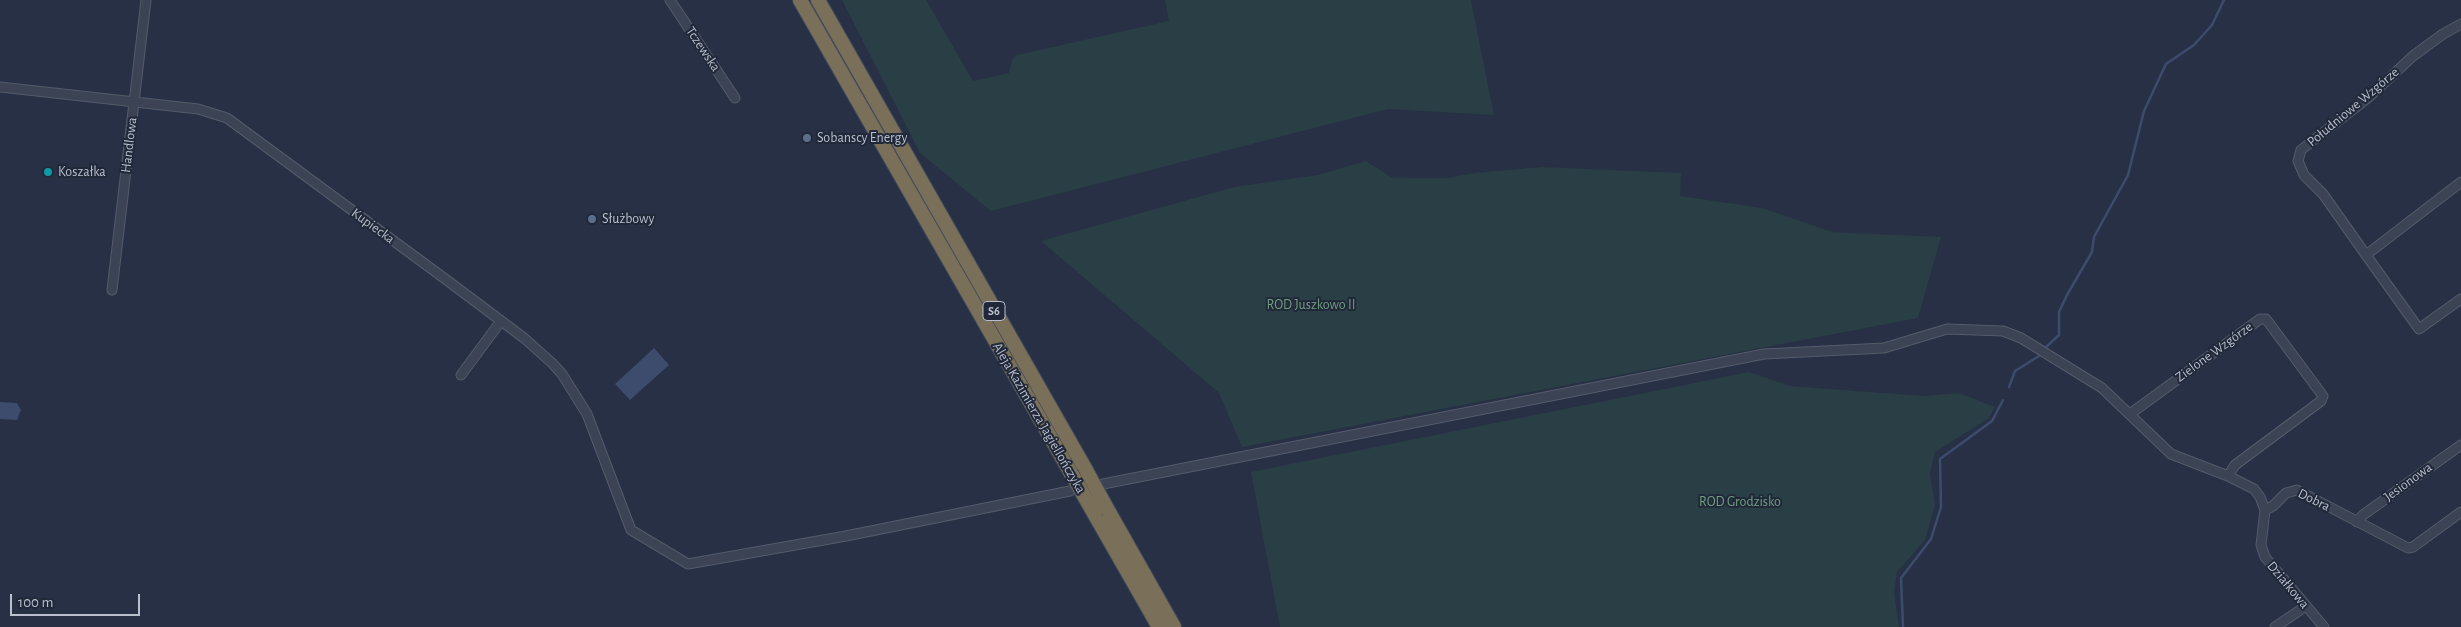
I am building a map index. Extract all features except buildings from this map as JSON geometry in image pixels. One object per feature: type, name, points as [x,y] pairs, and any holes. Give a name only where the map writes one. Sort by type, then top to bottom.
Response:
[{"type":"highway","name":"Aleja Kazimierza Jagiellończyka","points":[[800,0],[1159,627]]},
{"type":"highway","name":"Aleja Kazimierza Jagiellończyka","points":[[818,0],[1174,627]]},
{"type":"street","name":"Handlowa","points":[[112,290],[146,0]]},
{"type":"street","name":"Tczewska","points":[[670,0],[735,98]]},
{"type":"street","name":"Południowe Wzgórze","points":[[2461,24],[2443,34],[2413,56],[2369,97],[2301,150],[2298,161],[2304,175],[2323,194],[2420,328],[2461,299]]},
{"type":"street","name":"Kupiecka","points":[[0,87],[198,109],[227,118],[501,321],[552,363],[578,398],[587,414],[631,530],[688,564],[846,536],[1070,491]]},
{"type":"street","points":[[2366,255],[2461,182]]},
{"type":"street","name":"Zielone Wzgórze","points":[[2130,414],[2260,319],[2266,319],[2323,396],[2320,401],[2235,465],[2228,476]]},
{"type":"street","points":[[461,375],[501,321]]},
{"type":"street","points":[[1103,484],[1746,357],[1764,354],[1884,348],[1952,329],[2003,332],[2021,338],[2102,388],[2171,454],[2182,460],[2228,476],[2254,489],[2266,510]]},
{"type":"street","name":"Jesionowa","points":[[2357,522],[2363,515],[2461,445]]},
{"type":"street","name":"Dobra","points":[[2266,510],[2273,506],[2286,492],[2293,490],[2402,546],[2411,548],[2461,512]]},
{"type":"street","name":"Działkowa","points":[[2266,510],[2261,538],[2262,552],[2324,627]]},
{"type":"street","points":[[2275,627],[2306,606]]},
{"type":"green space","points":[[842,0],[926,0],[973,81],[1009,73],[1012,60],[1017,55],[1169,21],[1165,0],[1471,0],[1494,115],[1388,109],[991,211],[920,153]]},
{"type":"green space","name":"ROD Juszkowo II","points":[[1366,161],[1391,177],[1409,178],[1447,178],[1475,173],[1542,167],[1681,173],[1680,196],[1762,208],[1832,232],[1941,237],[1918,318],[1242,447],[1219,393],[1041,241],[1234,187],[1318,175]]},
{"type":"green space","name":"ROD Grodzisko","points":[[1749,372],[1790,386],[1924,396],[1959,393],[1995,407],[1989,418],[1935,452],[1930,474],[1935,505],[1925,540],[1897,572],[1894,593],[1899,627],[1280,627],[1251,472]]},
{"type":"water","points":[[654,348],[669,365],[630,400],[615,384]]},
{"type":"water","points":[[0,402],[17,403],[21,410],[17,420],[0,419]]},
{"type":"waterway","points":[[2045,348],[2059,335],[2059,312],[2092,252],[2094,237],[2128,175],[2144,111],[2166,64],[2194,45],[2212,25],[2224,0]]},
{"type":"waterway","points":[[2009,387],[2015,371],[2039,356]]},
{"type":"waterway","points":[[1903,627],[1901,578],[1931,539],[1941,507],[1940,459],[1992,421],[2003,400]]},
{"type":"place","name":"Sobanscy Energy","points":[[807,138]]},
{"type":"place","name":"Koszałka","points":[[48,172]]},
{"type":"place","name":"Służbowy","points":[[592,219]]}]
